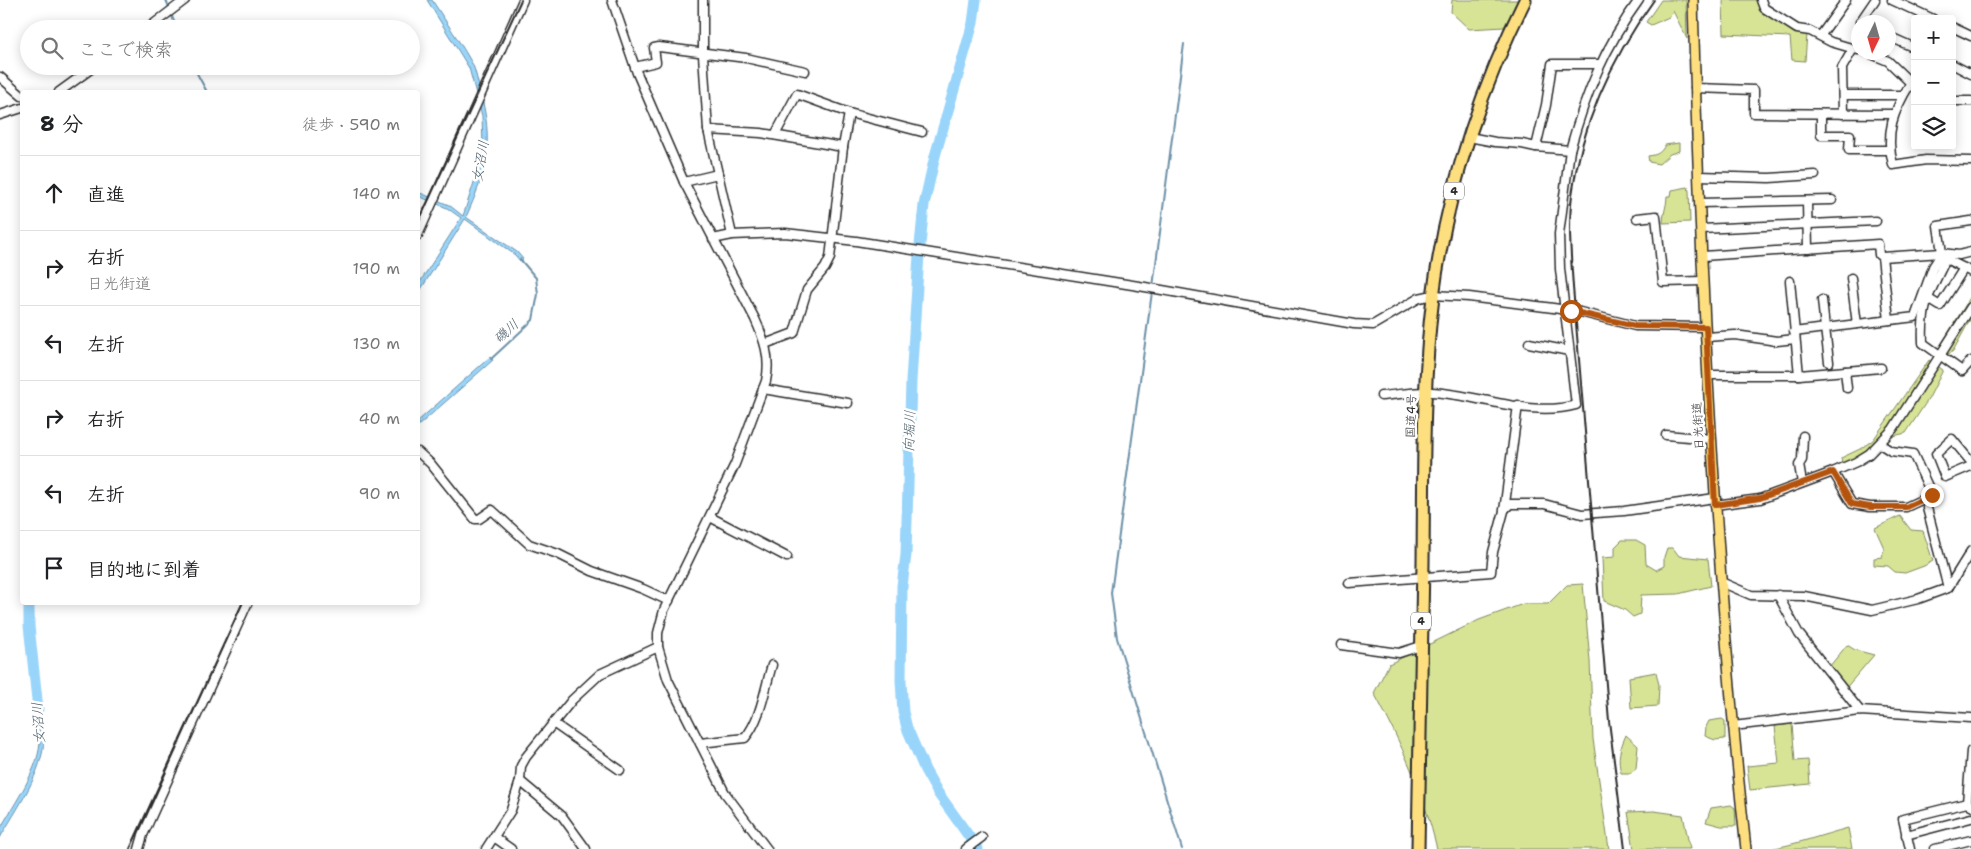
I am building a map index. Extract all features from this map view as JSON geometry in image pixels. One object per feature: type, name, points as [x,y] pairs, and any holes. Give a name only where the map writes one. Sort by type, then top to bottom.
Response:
[{"type":"highway","name":"国道4号","points":[[1418,849],[1426,392],[1434,295],[1453,192],[1498,58],[1525,0]]},
{"type":"main road","name":"日光街道","points":[[1693,0],[1695,88],[1711,438],[1733,726],[1746,849]]},
{"type":"street","points":[[159,20],[185,0]]},
{"type":"street","points":[[420,230],[523,0]]},
{"type":"street","points":[[612,0],[635,67],[684,182],[766,344],[768,372],[763,389],[735,464],[669,601],[660,624],[658,647],[668,680],[733,805],[766,849]]},
{"type":"street","points":[[703,0],[703,52],[708,130],[732,235]]},
{"type":"street","points":[[1381,396],[1426,392],[1559,410],[1576,405],[1560,269],[1559,234],[1570,150],[1590,85],[1600,64],[1639,0]]},
{"type":"street","points":[[1761,0],[1764,8],[1797,29],[1810,31],[1821,35],[1831,42],[1851,48]]},
{"type":"street","points":[[1821,35],[1846,0]]},
{"type":"street","points":[[1865,15],[1875,0]]},
{"type":"street","points":[[1892,0],[1925,15]]},
{"type":"street","points":[[1956,29],[1971,36]]},
{"type":"street","points":[[1896,40],[1911,46]]},
{"type":"street","points":[[635,67],[656,62],[654,48],[659,47],[746,58],[806,71]]},
{"type":"street","points":[[1843,114],[1842,68],[1851,56]]},
{"type":"street","points":[[1886,60],[1911,83]]},
{"type":"street","points":[[1536,147],[1546,105],[1552,64],[1600,64]]},
{"type":"street","points":[[1956,66],[1971,74]]},
{"type":"street","points":[[63,90],[83,75]]},
{"type":"street","points":[[0,77],[20,94]]},
{"type":"street","points":[[1911,87],[1903,95],[1893,114],[1889,150],[1893,165],[1926,160],[1971,161]]},
{"type":"street","points":[[1695,88],[1754,90],[1754,113],[1893,114]]},
{"type":"street","points":[[776,135],[797,94],[849,113],[922,132]]},
{"type":"street","points":[[1843,95],[1903,95]]},
{"type":"street","points":[[1956,101],[1971,101]]},
{"type":"street","points":[[0,115],[20,109]]},
{"type":"street","points":[[766,344],[794,332],[807,290],[825,268],[830,258],[843,147],[849,113]]},
{"type":"street","points":[[1821,114],[1821,135],[1850,135],[1850,150],[1889,150]]},
{"type":"street","points":[[708,130],[776,135],[843,147]]},
{"type":"street","points":[[1470,137],[1495,142],[1570,150]]},
{"type":"street","points":[[684,182],[718,174]]},
{"type":"street","points":[[1699,176],[1769,178],[1815,175]]},
{"type":"street","points":[[1700,203],[1832,200]]},
{"type":"street","points":[[1807,202],[1808,249]]},
{"type":"street","points":[[1637,218],[1656,216],[1663,282],[1704,281]]},
{"type":"street","points":[[1701,229],[1876,221]]},
{"type":"street","points":[[1706,337],[1735,335],[1777,341],[1825,328],[1915,317],[1933,266],[1942,253],[1938,226],[1971,221]]},
{"type":"street","points":[[713,239],[732,235],[785,233],[833,239],[1153,288],[1364,324],[1373,324],[1419,298],[1434,295],[1470,297],[1566,310],[1635,326],[1706,327]]},
{"type":"street","points":[[1703,256],[1878,244],[1882,257],[1889,320]]},
{"type":"street","points":[[1882,257],[1942,253],[1958,255],[1971,252]]},
{"type":"street","points":[[1927,298],[1940,306],[1967,270],[1946,259],[1927,298],[1922,320],[1923,343],[1962,371],[1971,361]]},
{"type":"street","points":[[1851,278],[1857,324]]},
{"type":"street","points":[[1790,281],[1799,375]]},
{"type":"street","points":[[1822,300],[1829,362]]},
{"type":"street","points":[[1504,511],[1510,504],[1544,504],[1582,514],[1760,498],[1833,472],[1856,462],[1880,444],[1898,421],[1971,308]]},
{"type":"street","points":[[1529,343],[1569,351]]},
{"type":"street","points":[[1708,375],[1799,375],[1880,368]]},
{"type":"street","points":[[1845,371],[1847,388]]},
{"type":"street","points":[[763,389],[848,403]]},
{"type":"street","points":[[1349,583],[1491,572],[1493,552],[1504,511],[1518,405]]},
{"type":"street","points":[[1666,435],[1711,438]]},
{"type":"street","points":[[1802,483],[1799,466],[1802,460],[1803,436]]},
{"type":"street","points":[[1952,439],[1971,464],[1945,477],[1936,454],[1952,439]]},
{"type":"street","points":[[1833,472],[1852,504],[1870,507],[1906,507],[1932,495],[1913,454],[1891,451],[1880,444]]},
{"type":"street","points":[[420,454],[431,464],[475,519],[479,519],[492,510],[529,544],[567,558],[606,577],[632,585],[669,601]]},
{"type":"street","points":[[1927,508],[1948,588]]},
{"type":"street","points":[[710,517],[787,557]]},
{"type":"street","points":[[1721,582],[1744,593],[1804,596],[1872,610],[1918,599],[1948,588],[1971,551]]},
{"type":"street","points":[[1778,595],[1799,634],[1860,711]]},
{"type":"street","points":[[139,849],[143,835],[247,605]]},
{"type":"street","points":[[1341,645],[1399,654],[1421,646]]},
{"type":"street","points":[[486,849],[511,810],[520,781],[521,766],[526,757],[572,700],[600,674],[658,647]]},
{"type":"street","points":[[700,743],[745,738],[750,733],[762,702],[772,664]]},
{"type":"street","points":[[1733,726],[1860,711],[1971,718]]},
{"type":"street","points":[[553,723],[620,770]]},
{"type":"street","points":[[1910,849],[1902,819],[1969,804],[1971,751]]},
{"type":"street","points":[[520,781],[562,816],[586,849]]},
{"type":"street","points":[[1906,835],[1971,818]]},
{"type":"street","points":[[494,837],[511,849]]},
{"type":"street","points":[[966,849],[981,838]]},
{"type":"street","points":[[1935,849],[1971,840]]},
{"type":"green space","points":[[1452,0],[1519,0],[1504,27],[1469,29],[1451,12]]},
{"type":"green space","points":[[1661,0],[1686,0],[1687,39],[1673,11],[1669,17],[1651,25],[1646,22]]},
{"type":"green space","points":[[1723,0],[1758,0],[1794,32],[1807,34],[1805,61],[1792,60],[1790,37],[1724,34]]},
{"type":"green space","points":[[1679,143],[1679,151],[1670,154],[1659,164],[1649,162],[1648,156],[1658,153],[1665,145]]},
{"type":"green space","points":[[1688,187],[1690,222],[1663,223],[1667,196],[1671,196],[1672,190]]},
{"type":"green space","points":[[1971,296],[1971,318],[1953,351],[1949,354],[1940,346]]},
{"type":"green space","points":[[1929,360],[1943,370],[1929,398],[1906,433],[1893,436],[1876,454],[1842,464],[1841,458],[1873,440]]},
{"type":"green space","points":[[1900,516],[1911,530],[1923,531],[1933,561],[1905,573],[1895,572],[1888,566],[1874,565],[1874,558],[1882,557],[1884,548],[1875,528]]},
{"type":"green space","points":[[1622,540],[1636,540],[1645,545],[1646,564],[1656,570],[1664,566],[1667,548],[1673,548],[1679,556],[1708,559],[1711,586],[1678,594],[1641,595],[1640,614],[1633,617],[1625,610],[1604,601],[1602,558],[1615,557],[1615,547]]},
{"type":"green space","points":[[1583,584],[1590,661],[1593,739],[1609,849],[1437,849],[1411,769],[1374,693],[1389,664],[1479,620],[1523,604],[1548,604],[1567,585]]},
{"type":"green space","points":[[1847,645],[1855,650],[1874,655],[1845,689],[1829,667]]},
{"type":"green space","points":[[1656,672],[1659,685],[1658,706],[1631,708],[1629,677]]},
{"type":"green space","points":[[1722,719],[1725,721],[1725,739],[1715,740],[1705,736],[1709,721]]},
{"type":"green space","points":[[1792,724],[1795,761],[1808,760],[1810,784],[1750,790],[1747,766],[1779,763],[1775,726]]},
{"type":"green space","points":[[1626,735],[1638,746],[1636,769],[1630,773],[1621,773],[1620,753]]},
{"type":"green space","points":[[1731,805],[1735,808],[1736,826],[1721,826],[1706,822],[1711,808]]},
{"type":"green space","points":[[1654,811],[1683,815],[1690,849],[1634,849],[1628,812]]},
{"type":"green space","points":[[1848,828],[1852,849],[1770,849],[1800,842]]},
{"type":"water","points":[[427,0],[432,0],[473,65],[487,125],[486,156],[483,170],[466,217],[517,252],[523,259],[520,261],[515,255],[465,219],[420,291],[420,282],[461,218],[447,208],[420,197],[420,193],[449,205],[463,216],[481,161],[483,146],[482,116],[469,68]]},
{"type":"water","points":[[490,357],[493,360],[420,424],[420,419]]},
{"type":"water","points":[[35,695],[39,695],[44,738],[43,751],[28,790],[0,838],[0,829],[26,785],[39,749],[40,738]]},
{"type":"waterway","name":"磯川","points":[[166,0],[170,10]]},
{"type":"waterway","name":"向堀川","points":[[976,0],[973,23],[935,156],[924,205],[911,381],[906,555],[902,586],[901,681],[903,712],[907,728],[925,770],[938,793],[978,849]]},
{"type":"waterway","name":"磯川","points":[[171,14],[173,20]]},
{"type":"waterway","points":[[1153,287],[1184,44]]},
{"type":"waterway","name":"磯川","points":[[198,75],[206,90]]},
{"type":"waterway","name":"磯川","points":[[491,359],[533,320],[538,294],[536,278],[520,259]]},
{"type":"waterway","points":[[1152,292],[1111,593],[1117,638],[1182,849]]},
{"type":"waterway","name":"女沼川","points":[[29,605],[29,626],[38,709]]},
{"type":"railway","points":[[420,219],[521,0]]},
{"type":"railway","points":[[1625,849],[1609,721],[1573,287],[1570,218],[1577,168],[1591,117],[1624,45],[1654,0]]},
{"type":"railway","points":[[130,849],[242,605]]},
{"type":"route","points":[[1571,311],[1635,326],[1706,327],[1715,505],[1760,498],[1833,472],[1852,504],[1870,507],[1906,507],[1932,495]]}]
